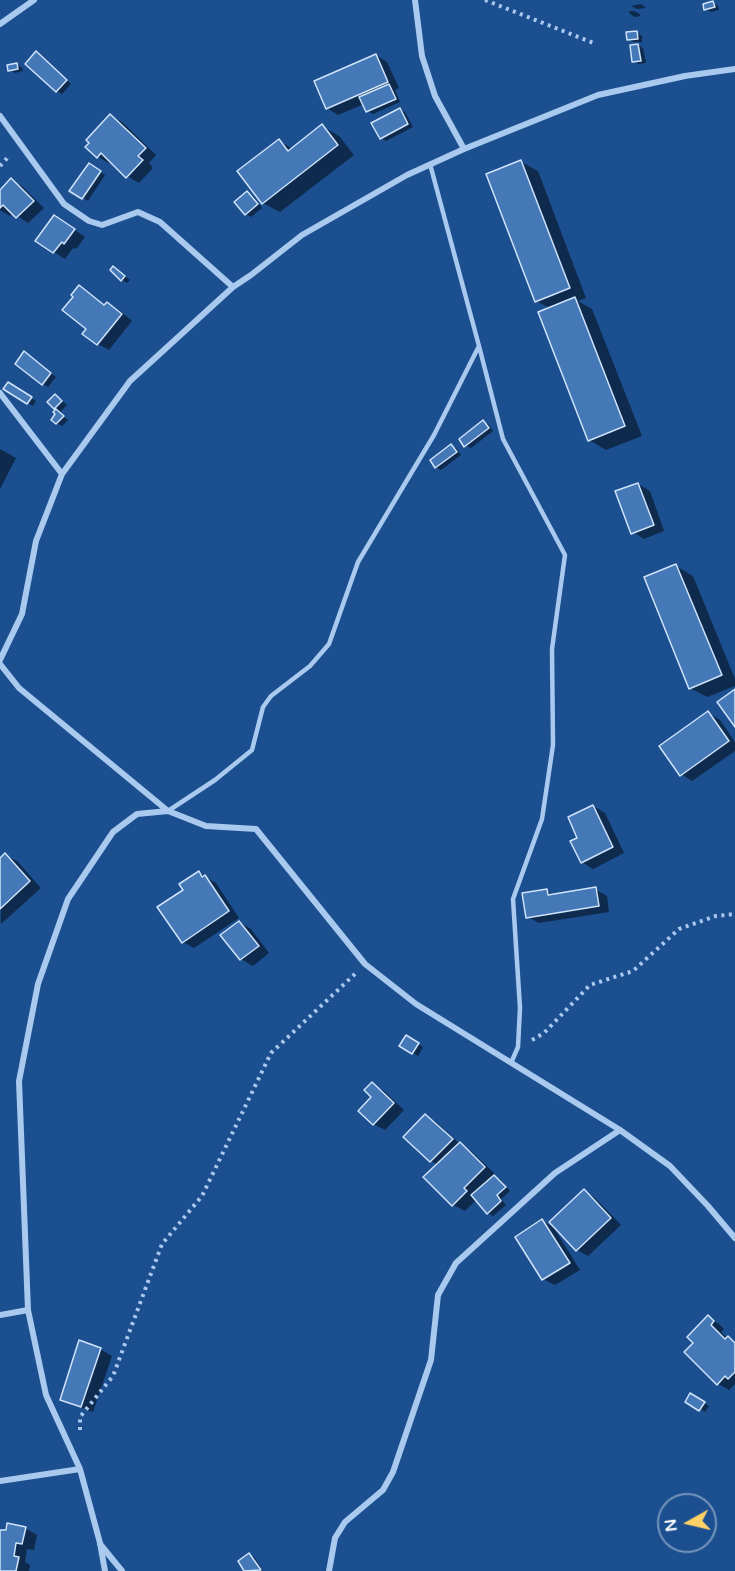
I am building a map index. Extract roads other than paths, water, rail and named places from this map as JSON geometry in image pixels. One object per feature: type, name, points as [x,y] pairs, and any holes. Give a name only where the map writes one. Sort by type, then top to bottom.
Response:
[{"type":"street","points":[[0,24],[34,0]]},
{"type":"street","points":[[415,0],[425,66],[435,96],[464,149]]},
{"type":"street","points":[[735,69],[685,76],[598,95],[464,149],[407,175],[302,235],[233,287],[130,381],[63,474],[36,541],[22,614],[0,662],[19,688],[168,811],[206,826],[256,829],[365,964],[416,1004],[620,1130],[670,1166],[735,1238]]},
{"type":"street","points":[[0,116],[64,204],[89,220],[102,225],[138,212],[160,222],[233,287]]},
{"type":"street","points":[[0,393],[63,474]]},
{"type":"street","points":[[105,1571],[100,1543],[80,1469],[46,1395],[28,1310],[19,1081],[38,984],[68,899],[113,832],[137,814],[168,811]]},
{"type":"street","points":[[329,1571],[335,1538],[345,1522],[383,1490],[393,1473],[431,1359],[438,1295],[456,1263],[555,1173],[620,1130]]},
{"type":"street","points":[[0,1315],[28,1310]]},
{"type":"street","points":[[0,1481],[80,1469]]},
{"type":"street","points":[[100,1543],[122,1571]]},
{"type":"lane","points":[[430,164],[502,439],[565,555],[552,649],[554,745],[542,819],[513,899],[520,1008],[518,1047],[511,1063]]},
{"type":"lane","points":[[168,811],[215,780],[252,750],[263,707],[271,696],[310,666],[329,644],[358,562],[434,435],[479,346]]}]
